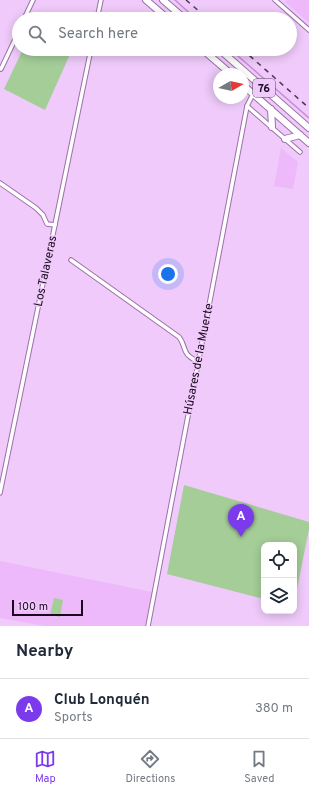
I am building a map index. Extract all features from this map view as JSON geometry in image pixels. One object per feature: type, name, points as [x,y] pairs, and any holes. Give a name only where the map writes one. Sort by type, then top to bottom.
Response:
[{"type":"main road","points":[[146,0],[160,12]]},
{"type":"main road","points":[[163,0],[177,12]]},
{"type":"main road","points":[[210,56],[224,68]]},
{"type":"main road","name":"76","points":[[227,56],[309,128]]},
{"type":"main road","name":"76","points":[[249,90],[309,143]]},
{"type":"main road","points":[[271,109],[272,127]]},
{"type":"main road","points":[[285,139],[300,135]]},
{"type":"street","points":[[27,12],[33,0]]},
{"type":"street","points":[[98,12],[100,0]]},
{"type":"street","points":[[275,0],[289,12]]},
{"type":"street","points":[[297,19],[309,30]]},
{"type":"street","points":[[0,68],[1,69],[12,46]]},
{"type":"street","name":"Los Talaveras","points":[[0,493],[89,56]]},
{"type":"street","name":"Húsares de la Muerte","points":[[148,626],[247,106],[253,94]]},
{"type":"street","points":[[247,106],[300,152]]},
{"type":"street","points":[[0,183],[43,215],[46,224],[55,225]]},
{"type":"street","points":[[71,260],[179,337],[183,341],[188,355],[198,362]]},
{"type":"shaded area","points":[[287,0],[309,0],[309,23],[297,12],[285,2]]},
{"type":"shaded area","points":[[281,148],[298,162],[293,189],[274,186]]},
{"type":"shaded area","points":[[0,561],[152,592],[145,626],[45,626],[0,618]]},
{"type":"green space","points":[[20,56],[69,56],[45,110],[4,89]]},
{"type":"green space","points":[[184,485],[309,522],[309,529],[297,589],[297,542],[261,542],[261,598],[167,574]]},
{"type":"green space","points":[[54,598],[63,600],[60,617],[50,615]]},
{"type":"waterway","points":[[175,0],[188,12]]},
{"type":"waterway","points":[[238,56],[309,118]]},
{"type":"railway","points":[[186,0],[200,12]]},
{"type":"railway","points":[[250,56],[309,108]]},
{"type":"place","name":"Club Lonquén","points":[[241,537]]}]
